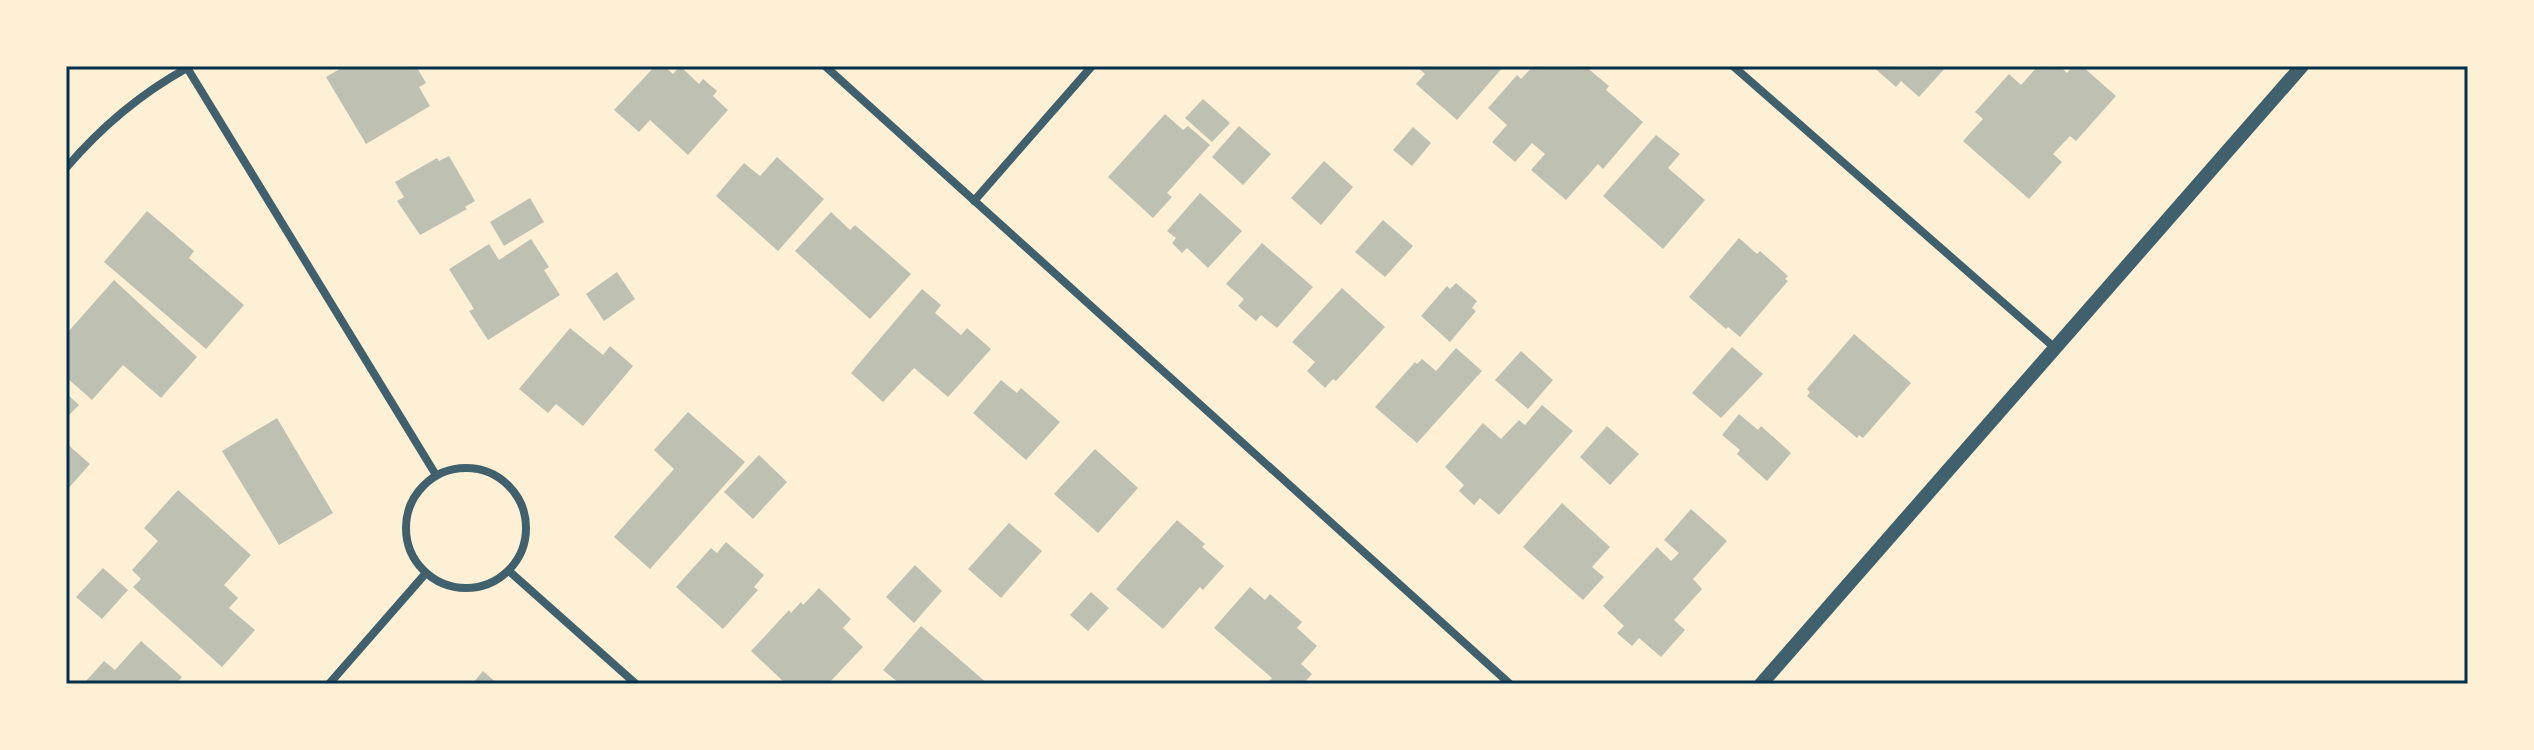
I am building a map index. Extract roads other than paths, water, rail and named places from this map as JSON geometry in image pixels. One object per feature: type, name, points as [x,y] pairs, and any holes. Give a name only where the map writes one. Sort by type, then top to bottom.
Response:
[{"type":"street","points":[[825,66],[1510,684]]},
{"type":"street","points":[[974,201],[1092,66]]},
{"type":"street","points":[[1733,66],[2055,348]]},
{"type":"street","points":[[1761,684],[2302,66]]},
{"type":"street","points":[[66,168],[103,128],[130,105],[186,67],[436,475]]},
{"type":"street","points":[[455,468],[479,468],[500,477],[515,490],[524,508],[528,529],[523,550],[509,571],[496,581],[476,588],[457,588],[426,573],[409,547],[405,531],[407,515],[416,493],[436,475],[455,468]]},
{"type":"street","points":[[509,571],[636,684]]},
{"type":"street","points":[[329,684],[426,573]]}]
